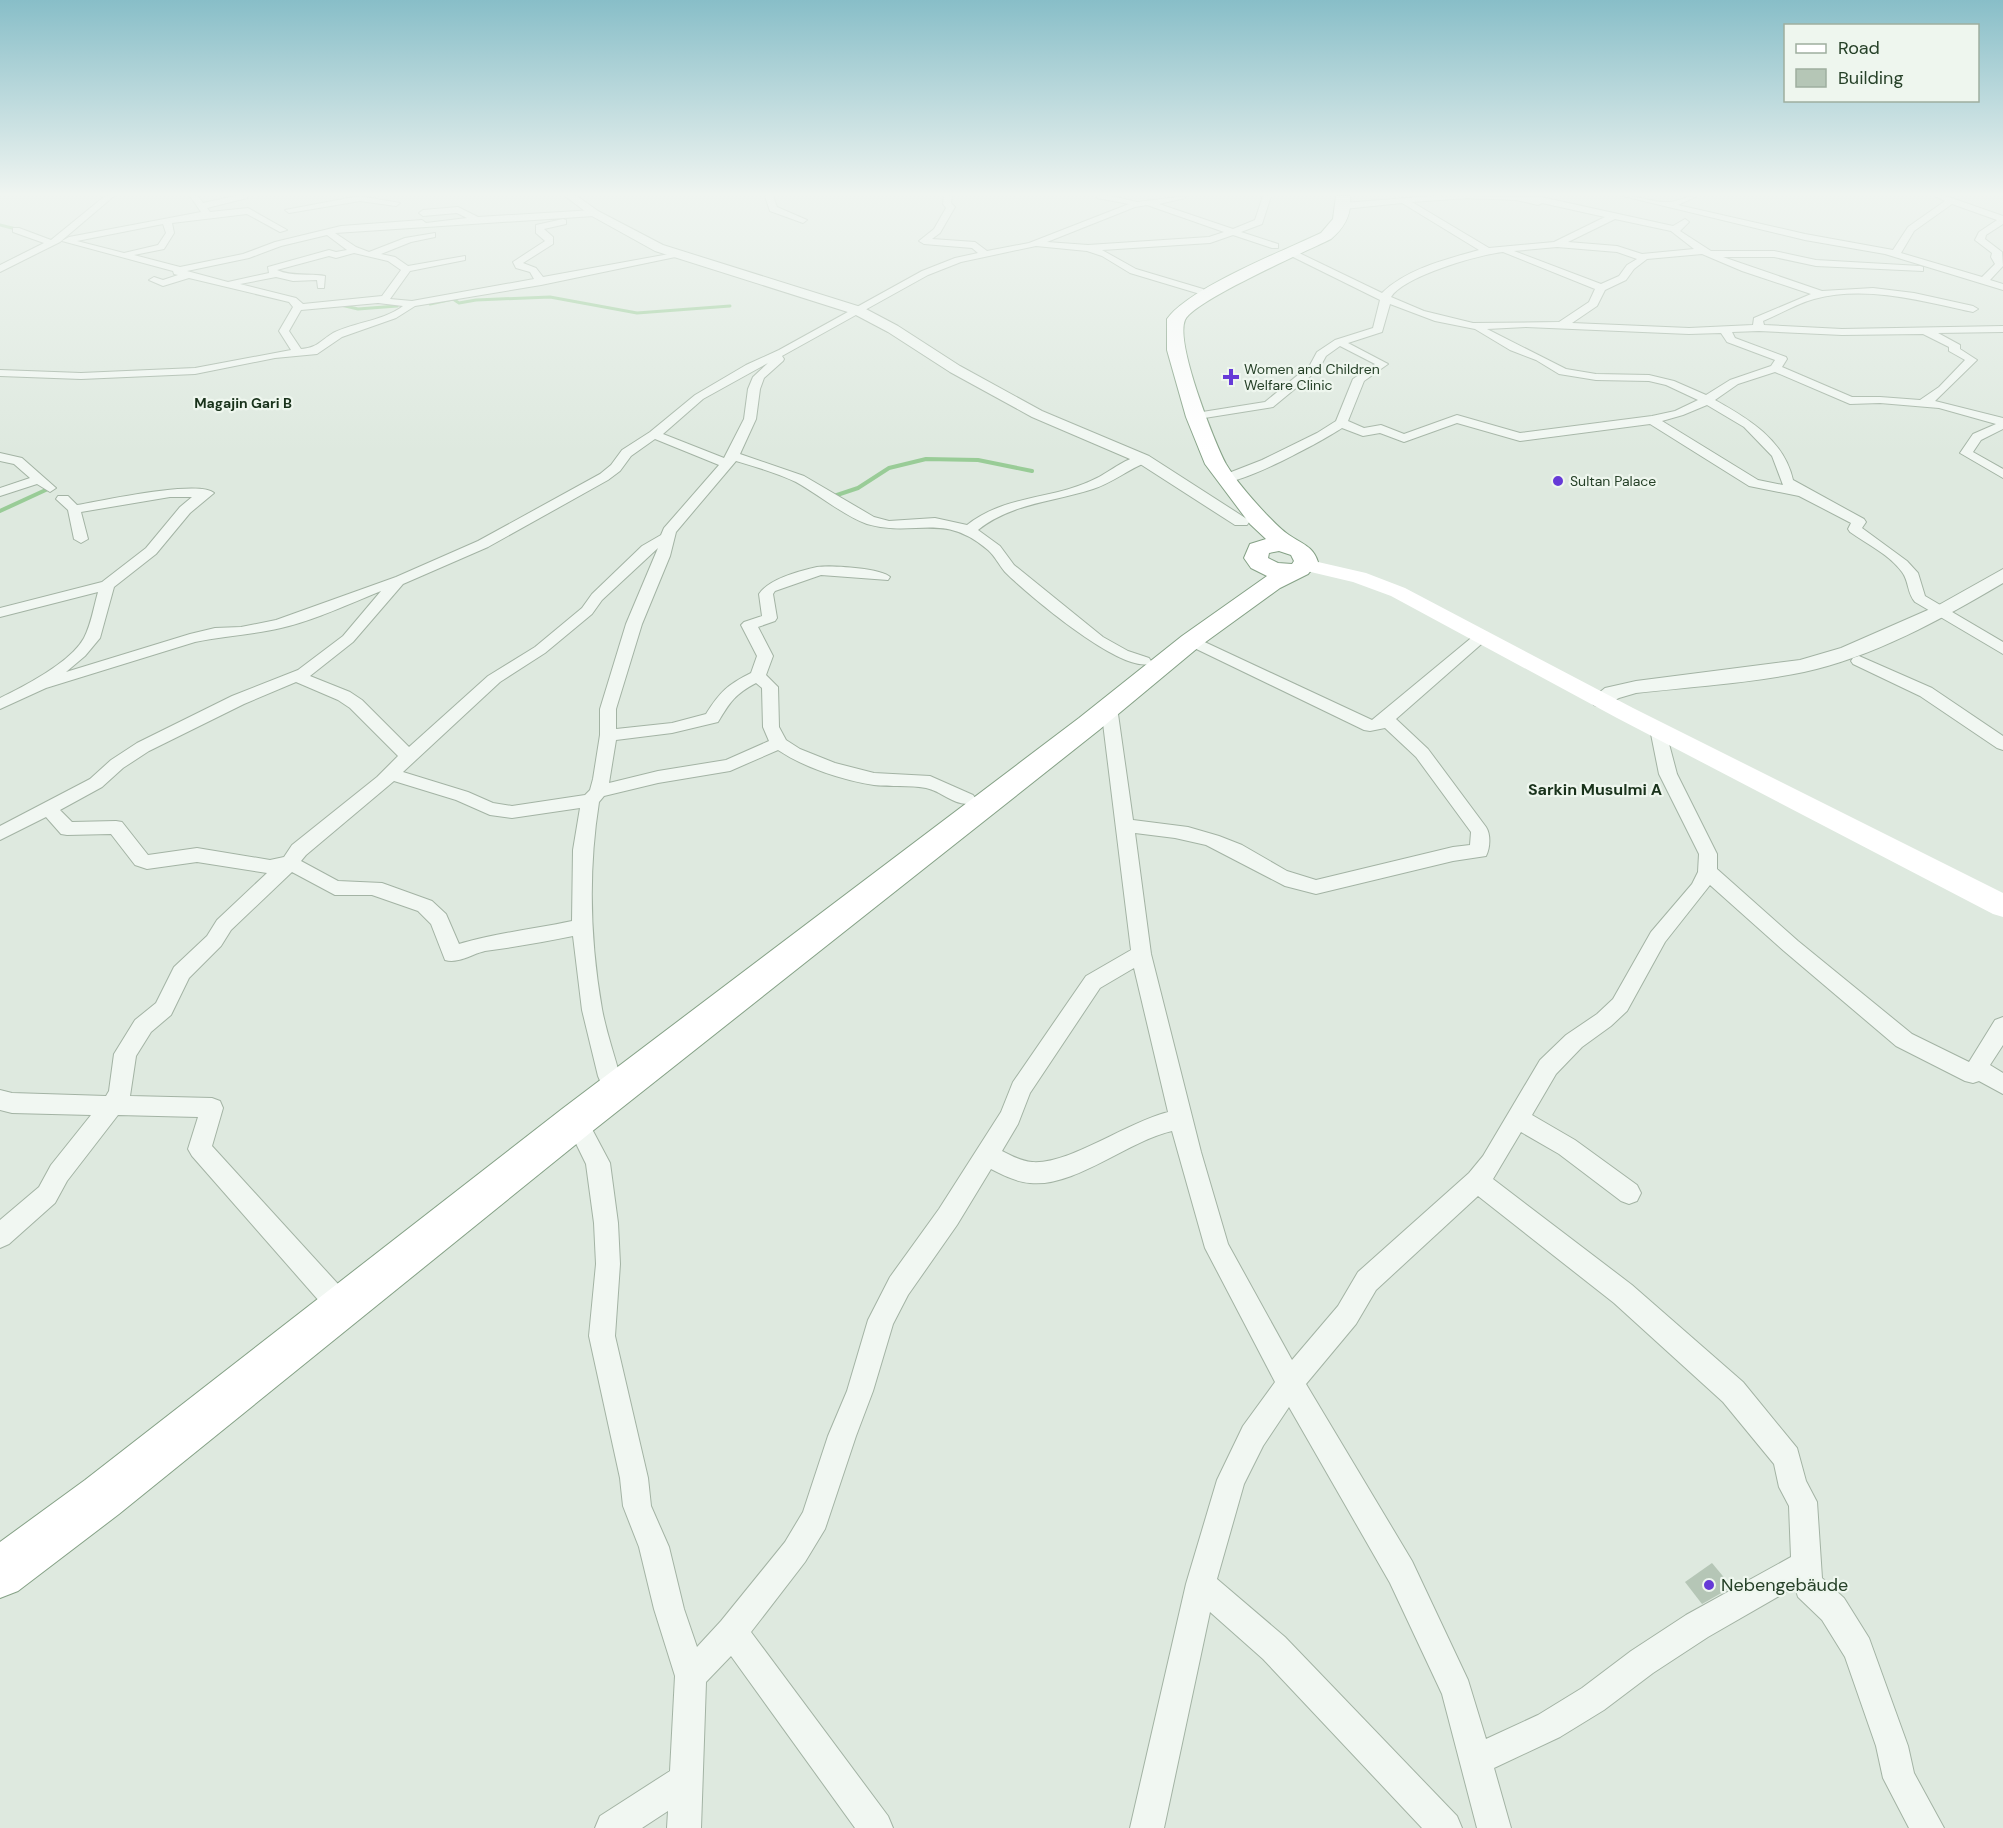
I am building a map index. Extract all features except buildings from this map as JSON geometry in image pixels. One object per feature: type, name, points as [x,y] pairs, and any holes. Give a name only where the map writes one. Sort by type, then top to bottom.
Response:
[{"type":"highway","points":[[0,1546],[1077,716],[1143,661],[1216,607],[1254,570],[1257,554],[1241,521],[1200,468],[1192,452],[1164,342],[1164,324],[1178,305],[1221,281]]},
{"type":"highway","points":[[1229,281],[1187,307],[1176,319],[1174,335],[1176,350],[1196,417],[1216,464],[1258,519],[1298,559]]},
{"type":"highway","points":[[1257,554],[1272,544],[1298,559]]},
{"type":"highway","points":[[0,1573],[102,1497],[576,1121],[1191,641],[1271,583],[1298,559]]},
{"type":"main road","points":[[1298,559],[1378,583],[1435,611],[1481,638],[1618,703],[2003,894]]},
{"type":"main road","points":[[1298,559],[1362,569],[1446,606],[1618,703],[1658,729],[2003,906]]},
{"type":"street","points":[[217,281],[292,300],[298,303],[298,307]]},
{"type":"street","points":[[229,284],[242,281]]},
{"type":"street","points":[[321,286],[322,281]]},
{"type":"street","points":[[382,301],[397,281]]},
{"type":"street","points":[[298,307],[382,301],[412,304],[545,281]]},
{"type":"street","points":[[765,281],[860,311],[893,328],[955,369],[1036,414],[1143,459],[1241,521]]},
{"type":"street","points":[[0,704],[40,686],[190,639],[215,633],[241,632],[280,624],[398,581],[483,544],[604,477],[616,468],[626,453],[654,435],[690,404],[713,388],[860,311],[911,281]]},
{"type":"street","points":[[1168,281],[1200,291]]},
{"type":"street","points":[[1350,281],[1384,298],[1439,319],[1473,326],[1725,330],[1759,328],[1842,332],[2003,329]]},
{"type":"street","points":[[1196,417],[1269,405],[1315,367],[1318,356],[1339,342],[1377,330],[1383,316],[1386,294],[1403,281]]},
{"type":"street","points":[[1584,281],[1601,288]]},
{"type":"street","points":[[1561,326],[1587,310],[1593,304],[1601,288],[1616,281]]},
{"type":"street","points":[[1785,281],[1821,294]]},
{"type":"street","points":[[1759,328],[1758,320],[1804,299],[1821,294],[1865,291],[1903,284]]},
{"type":"street","points":[[1973,309],[1987,298],[1994,284]]},
{"type":"street","points":[[1865,291],[1905,295],[1973,309],[1989,329]]},
{"type":"street","points":[[0,373],[81,376],[195,371],[297,352],[299,354],[318,351],[323,343],[361,325],[402,312],[412,304]]},
{"type":"street","points":[[297,352],[284,331],[298,307]]},
{"type":"street","points":[[1473,326],[1514,348],[1540,358],[1563,372],[1596,377],[1649,378],[1670,383],[1707,400],[1748,424],[1777,454],[1783,464],[1787,482],[1801,492],[1859,522],[1855,529],[1887,550],[1908,570],[1911,574],[1914,592],[1947,616],[2003,649]]},
{"type":"street","points":[[1341,423],[1360,432],[1381,429],[1404,438],[1457,419],[1520,437],[1652,420],[1707,400],[1734,382],[1775,368],[1782,359],[1731,339],[1725,330]]},
{"type":"street","points":[[1923,403],[1943,391],[1950,379],[1971,360],[1956,352],[1953,349],[1956,347],[1924,330]]},
{"type":"street","points":[[1226,479],[1266,464],[1341,423],[1359,379],[1383,364],[1339,342]]},
{"type":"street","points":[[609,1076],[596,1029],[582,927],[582,850],[608,735],[608,709],[634,624],[663,556],[668,537],[675,523],[730,460],[744,435],[754,389],[759,377],[781,358],[783,352]]},
{"type":"street","points":[[1775,368],[1850,401],[1923,403],[1949,407],[2003,423]]},
{"type":"street","points":[[1652,420],[1754,483],[1801,492]]},
{"type":"street","points":[[2003,423],[1977,437],[1966,453],[2003,474]]},
{"type":"street","points":[[654,435],[730,460],[775,469],[799,479],[869,520],[889,525],[935,522],[970,530],[995,549],[1010,568],[1098,640],[1123,654],[1143,661]]},
{"type":"street","points":[[0,457],[18,462],[45,484],[0,492]]},
{"type":"street","points":[[970,530],[999,509],[1088,486],[1143,459]]},
{"type":"street","points":[[0,613],[107,585],[151,551],[185,510],[200,496],[208,493],[170,493],[74,509]]},
{"type":"street","points":[[63,499],[74,509],[81,539]]},
{"type":"street","points":[[0,1236],[47,1195],[59,1173],[110,1108],[120,1093],[125,1054],[143,1026],[164,1009],[181,973],[214,941],[224,925],[290,863],[304,846],[324,832],[391,774],[494,679],[540,650],[587,611],[597,597],[646,549],[668,537]]},
{"type":"street","points":[[608,735],[672,728],[712,717],[734,688],[758,676],[765,656],[749,625],[770,618],[766,594],[770,588],[820,571],[861,573],[883,577]]},
{"type":"street","points":[[1618,703],[1806,678],[1860,661],[1912,641],[2003,575]]},
{"type":"street","points":[[0,834],[96,783],[117,764],[144,747],[319,663],[348,639],[398,581]]},
{"type":"street","points":[[40,686],[68,665],[92,638],[107,585]]},
{"type":"street","points":[[1618,703],[1636,687],[1802,666],[1947,616],[2003,590]]},
{"type":"street","points":[[1191,641],[1370,726],[1378,725],[1386,719],[1481,638]]},
{"type":"street","points":[[1860,661],[1926,692],[2003,744]]},
{"type":"street","points":[[296,676],[344,696],[356,704],[409,757]]},
{"type":"street","points":[[758,676],[770,687],[771,727],[779,743],[794,753],[830,768],[885,781],[930,782],[967,799]]},
{"type":"street","points":[[1109,707],[1141,954],[1181,1119],[1217,1248],[1268,1345],[1401,1572],[1457,1691],[1494,1828]]},
{"type":"street","points":[[1125,826],[1195,835],[1224,845],[1307,886],[1316,887],[1479,850],[1480,832],[1459,801],[1422,753],[1386,719]]},
{"type":"street","points":[[1147,1828],[1201,1584],[1231,1480],[1253,1436],[1291,1381],[1347,1315],[1367,1281],[1477,1181],[1491,1163],[1548,1067],[1574,1041],[1604,1020],[1620,1005],[1658,937],[1699,888],[1707,872],[1708,854],[1668,774],[1658,729]]},
{"type":"street","points":[[391,774],[462,796],[490,809],[512,812],[594,796],[658,777],[730,765],[779,743]]},
{"type":"street","points":[[48,808],[67,829],[116,827],[142,860],[147,862],[197,855],[270,867],[290,863],[335,888],[372,888],[424,906],[439,919],[448,938],[452,954],[483,944],[514,942],[582,927]]},
{"type":"street","points":[[1707,872],[1904,1040],[1973,1074],[2003,1026]]},
{"type":"street","points":[[691,1676],[732,1632],[795,1552],[815,1519],[842,1436],[860,1391],[881,1320],[899,1286],[948,1217],[1010,1117],[1021,1089],[1094,982],[1141,954]]},
{"type":"street","points":[[1977,1068],[2003,1085]]},
{"type":"street","points":[[0,1100],[12,1103],[212,1108],[200,1149],[329,1293]]},
{"type":"street","points":[[1517,1118],[1567,1147],[1629,1193]]},
{"type":"street","points":[[986,1154],[1013,1169],[1038,1173],[1054,1170],[1077,1161],[1146,1128],[1181,1119]]},
{"type":"street","points":[[576,1121],[598,1163],[606,1223],[608,1264],[602,1336],[613,1377],[637,1506],[654,1547],[669,1609],[691,1676],[684,1828]]},
{"type":"street","points":[[1477,1181],[1623,1294],[1733,1392],[1787,1458],[1793,1487],[1803,1502],[1805,1565],[1809,1586],[1833,1609],[1858,1650],[1892,1746],[1899,1778],[1928,1828]]},
{"type":"street","points":[[1476,1760],[1549,1726],[1593,1699],[1642,1662],[1697,1626],[1805,1565]]},
{"type":"street","points":[[1201,1584],[1275,1648],[1445,1828]]},
{"type":"street","points":[[732,1632],[876,1828]]},
{"type":"street","points":[[612,1828],[687,1779]]},
{"type":"waterway","points":[[430,304],[453,299],[459,303],[476,300],[550,297],[637,313],[730,306]]},
{"type":"waterway","points":[[341,305],[358,309],[397,306]]},
{"type":"waterway","points":[[831,497],[858,488],[889,468],[926,459],[978,460],[1032,471]]},
{"type":"waterway","points":[[0,511],[50,488]]},
{"type":"place","name":"Women and Children Welfare Clinic","points":[[1231,377]]},
{"type":"place","name":"Sultan Palace","points":[[1558,481]]},
{"type":"place","name":"Nebengebäude","points":[[1709,1585]]},
{"type":"district","name":"Magajin Gari B","points":[[243,403]]},
{"type":"district","name":"Sarkin Musulmi A","points":[[1595,789]]}]
